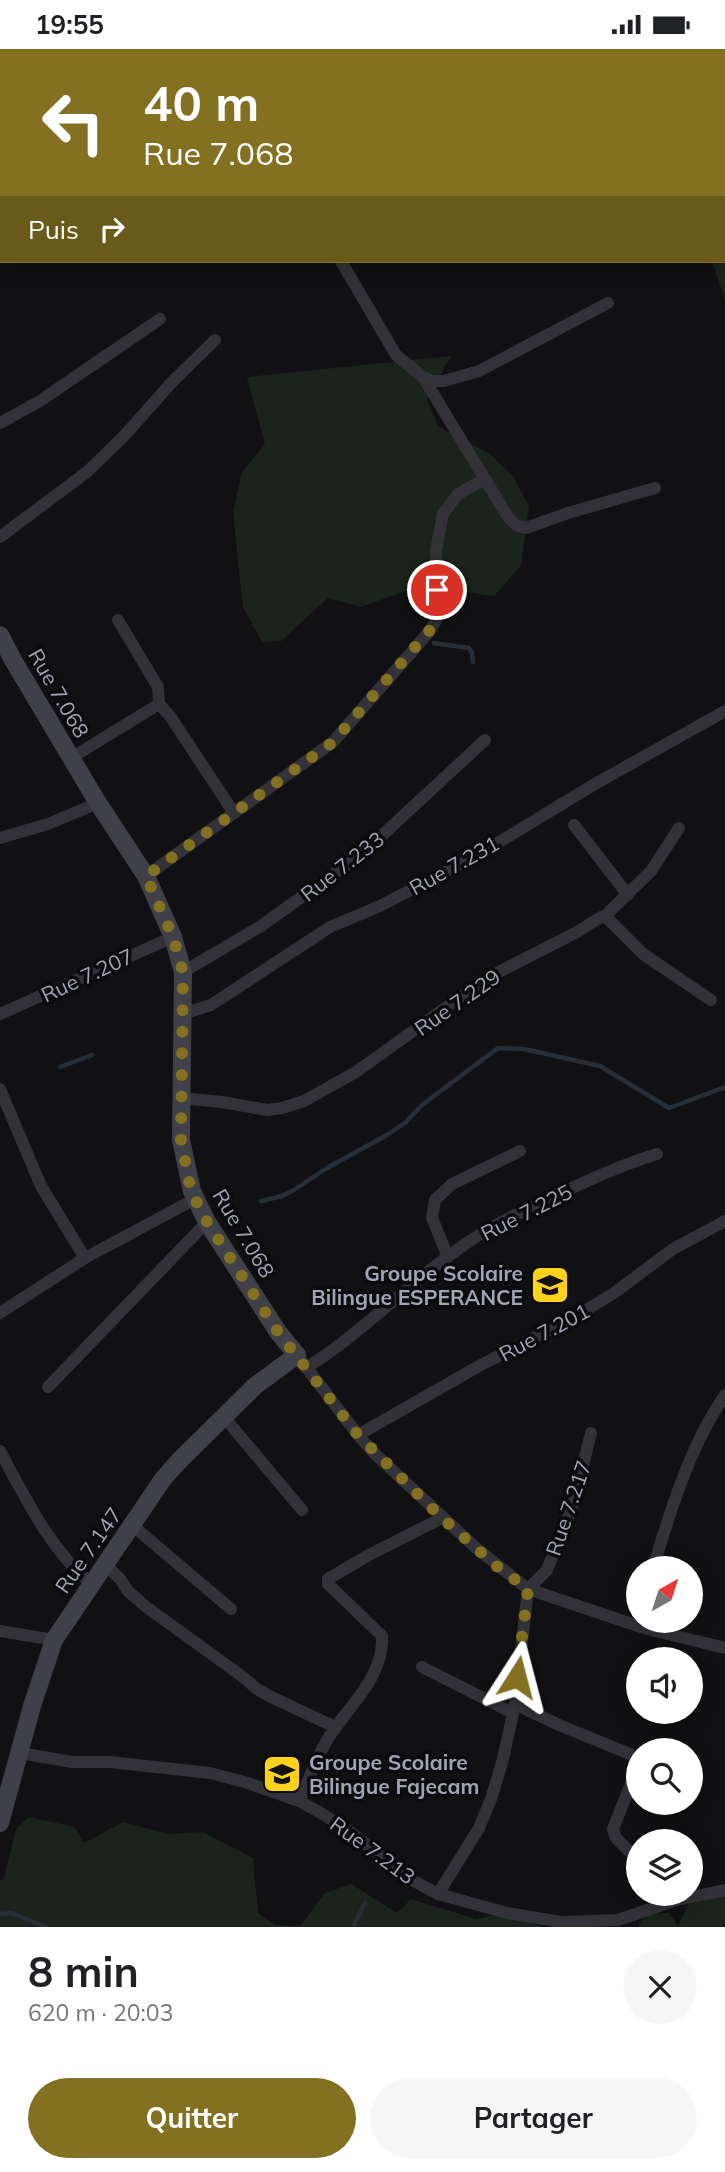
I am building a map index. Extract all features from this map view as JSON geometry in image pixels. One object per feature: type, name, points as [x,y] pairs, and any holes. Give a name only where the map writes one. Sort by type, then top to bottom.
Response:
[{"type":"street","points":[[342,263],[396,355],[423,377],[433,381],[444,381],[479,371],[608,303]]},
{"type":"street","points":[[0,423],[40,401],[160,319]]},
{"type":"street","points":[[0,537],[87,472],[215,340]]},
{"type":"street","points":[[423,377],[508,517],[517,526],[526,528],[655,488]]},
{"type":"street","points":[[146,876],[333,742],[429,632],[437,618],[436,550],[443,514],[458,493],[485,479]]},
{"type":"street","points":[[118,620],[158,687],[159,705]]},
{"type":"street","name":"Rue 7.068","points":[[0,635],[6,661],[146,876],[173,937],[183,972],[181,1140],[187,1175],[207,1222],[278,1332],[358,1435],[442,1518],[500,1569],[528,1589],[626,1618]]},
{"type":"street","points":[[159,705],[170,716],[234,813]]},
{"type":"street","points":[[71,758],[159,705]]},
{"type":"street","name":"Rue 7.231","points":[[183,1007],[192,1011],[211,1005],[330,927],[380,906],[478,855],[725,711]]},
{"type":"street","name":"Rue 7.233","points":[[183,972],[261,926],[363,853],[485,740]]},
{"type":"street","points":[[0,838],[48,824],[97,803]]},
{"type":"street","points":[[574,825],[628,895]]},
{"type":"street","name":"Rue 7.229","points":[[181,1098],[267,1110],[282,1108],[304,1101],[356,1073],[486,978],[605,916],[651,871],[679,828]]},
{"type":"street","points":[[605,916],[643,954],[710,1000]]},
{"type":"street","name":"Rue 7.207","points":[[0,1014],[173,937]]},
{"type":"street","points":[[0,1089],[41,1187],[85,1258]]},
{"type":"street","points":[[448,1257],[432,1218],[435,1200],[452,1184],[520,1151]]},
{"type":"street","name":"Rue 7.225","points":[[301,1361],[364,1326],[448,1257],[499,1223],[623,1165],[657,1154]]},
{"type":"street","points":[[0,1313],[85,1258],[195,1199]]},
{"type":"street","name":"Rue 7.201","points":[[358,1435],[479,1366],[583,1312],[614,1293],[673,1249],[725,1221]]},
{"type":"street","points":[[48,1387],[207,1222]]},
{"type":"street","name":"Rue 7.147","points":[[0,1823],[32,1706],[54,1640],[163,1479],[255,1386],[301,1361]]},
{"type":"street","points":[[657,1556],[678,1489],[713,1412],[725,1395]]},
{"type":"street","points":[[224,1417],[302,1510]]},
{"type":"street","name":"Rue 7.217","points":[[528,1589],[547,1570],[574,1502],[592,1433]]},
{"type":"street","points":[[0,1451],[20,1491],[54,1545],[91,1584]]},
{"type":"street","points":[[299,1801],[312,1768],[335,1727],[374,1675],[383,1651],[382,1636],[328,1584],[328,1579],[442,1518]]},
{"type":"street","points":[[133,1526],[231,1609]]},
{"type":"street","points":[[106,1565],[145,1606],[257,1689],[335,1727]]},
{"type":"street","points":[[438,1894],[479,1828],[503,1759],[514,1708],[528,1589]]},
{"type":"street","points":[[0,1631],[54,1640]]},
{"type":"street","name":"Rue 7.068","points":[[673,1633],[725,1649]]},
{"type":"street","points":[[422,1667],[514,1708],[630,1754],[636,1759],[638,1766],[613,1829],[626,1847]]},
{"type":"street","name":"Rue 7.213","points":[[20,1753],[72,1762],[132,1763],[210,1773],[299,1801],[352,1833],[412,1880],[438,1894],[489,1909],[561,1922],[618,1920],[652,1906]]},
{"type":"street","name":"Rue 7.213","points":[[703,1893],[725,1890]]},
{"type":"shaded area","points":[[713,263],[725,263],[725,300]]},
{"type":"shaded area","points":[[451,356],[427,399],[438,426],[490,454],[512,475],[529,506],[521,566],[494,596],[451,590],[405,591],[361,607],[328,598],[281,641],[262,642],[243,607],[233,513],[242,472],[265,444],[247,377]]},
{"type":"shaded area","points":[[29,1817],[75,1827],[84,1843],[123,1822],[168,1834],[203,1832],[253,1858],[258,1913],[275,1925],[300,1926],[325,1893],[351,1884],[397,1913],[411,1899],[476,1919],[500,1914],[543,1927],[0,1927],[0,1880],[4,1879],[16,1829]]},
{"type":"shaded area","points":[[725,1896],[725,1923],[722,1927],[639,1927],[639,1923],[649,1914],[669,1913],[678,1926],[688,1906],[703,1906],[703,1899]]},
{"type":"waterway","points":[[434,643],[469,648],[473,662]]},
{"type":"waterway","points":[[261,1201],[294,1190],[327,1168],[387,1135],[498,1048],[524,1049],[600,1066],[669,1108],[725,1087]]},
{"type":"waterway","points":[[60,1067],[92,1055]]},
{"type":"waterway","points":[[353,1927],[365,1903]]},
{"type":"waterway","points":[[0,1914],[12,1913],[46,1927]]},
{"type":"place","name":"Groupe Scolaire Bilingue ESPERANCE","points":[[550,1285]]},
{"type":"place","name":"Groupe Scolaire Bilingue Fajecam","points":[[282,1774]]},
{"type":"route","points":[[437,590],[435,624],[333,742],[146,876],[173,937],[183,972],[181,1140],[191,1191],[207,1222],[278,1332],[358,1435],[442,1518],[500,1569],[528,1589],[517,1677]]}]
